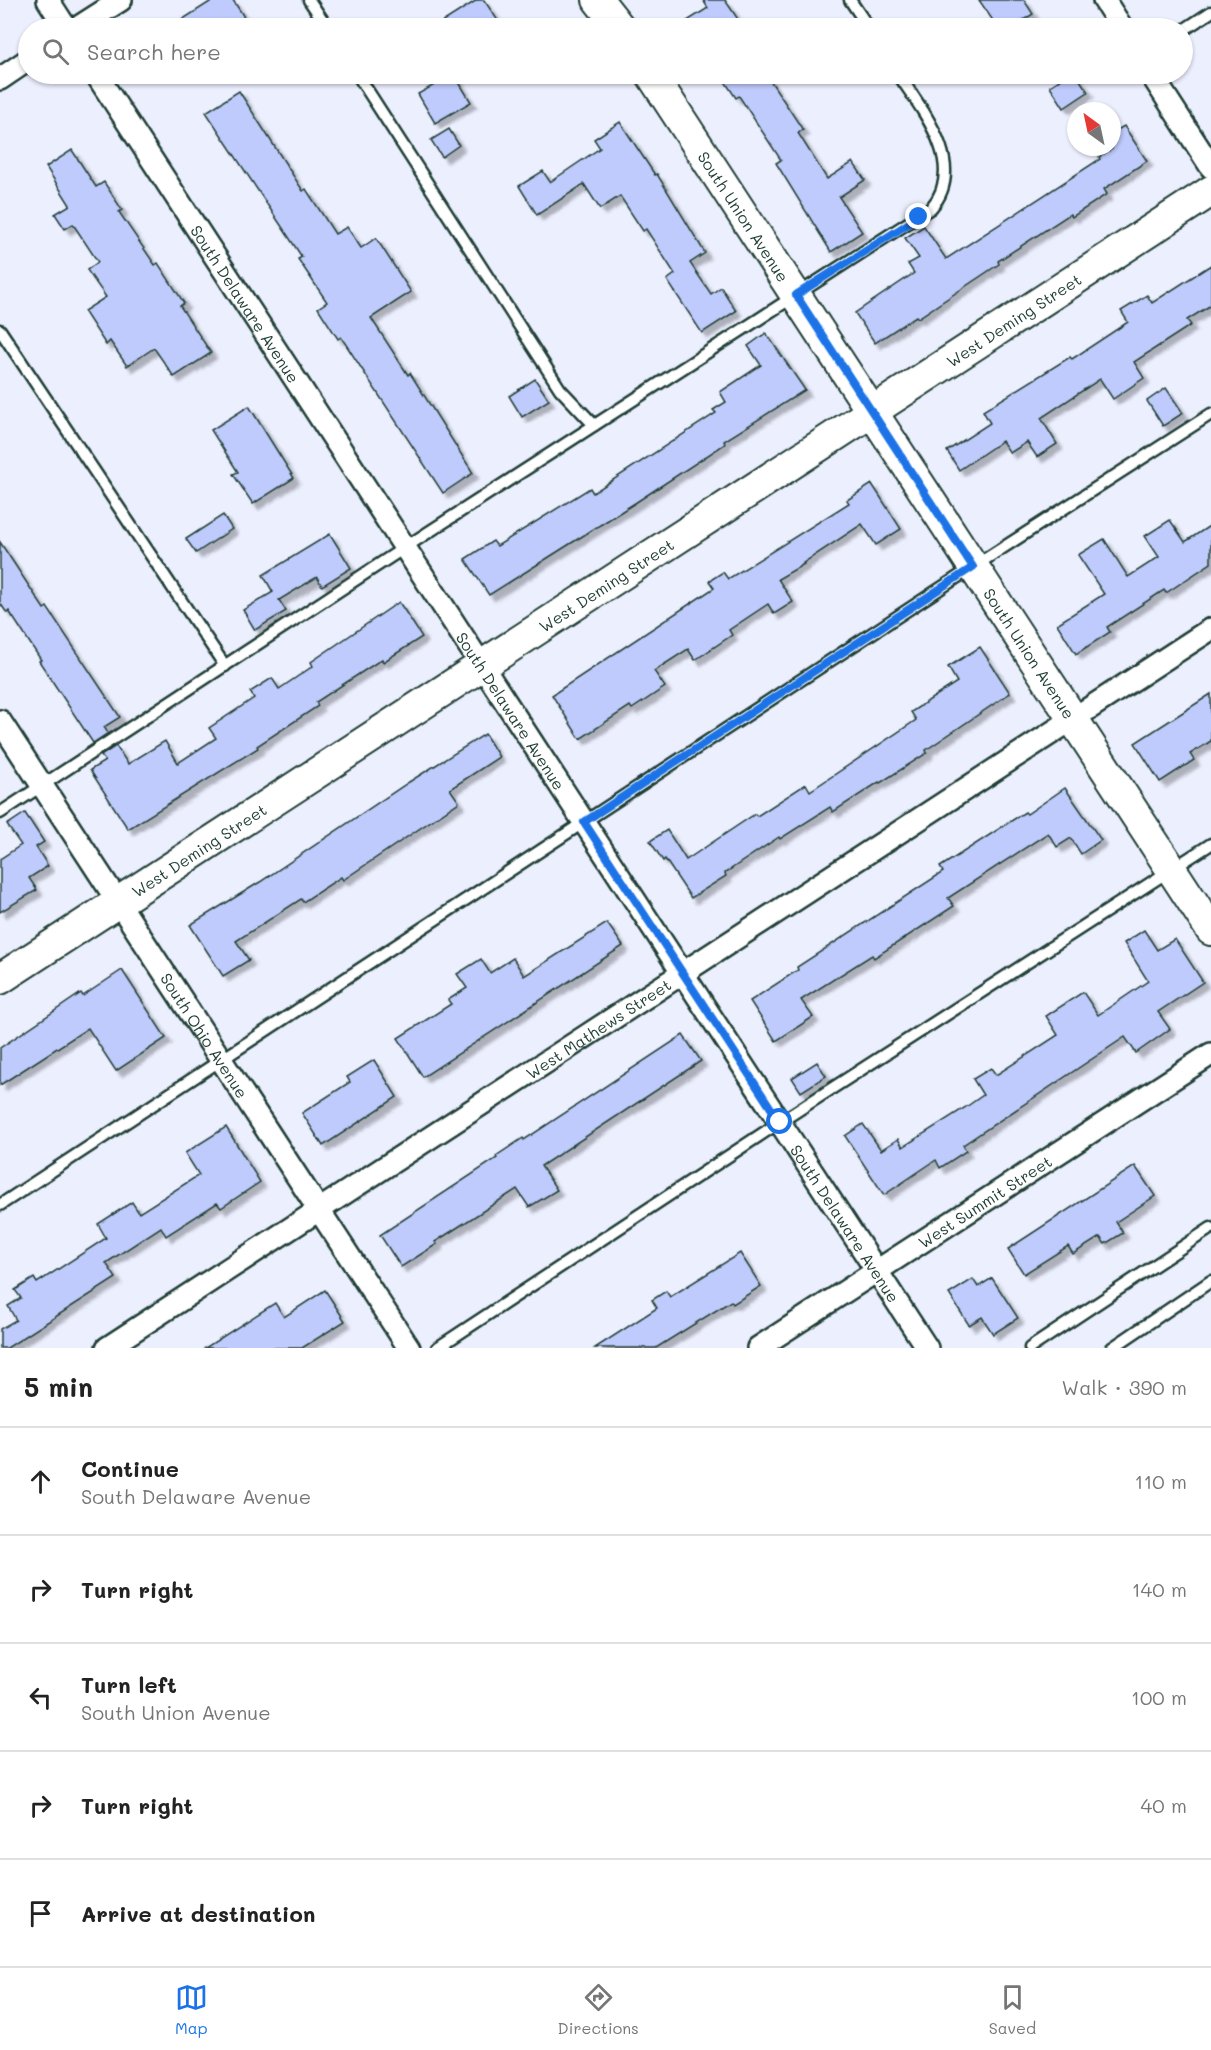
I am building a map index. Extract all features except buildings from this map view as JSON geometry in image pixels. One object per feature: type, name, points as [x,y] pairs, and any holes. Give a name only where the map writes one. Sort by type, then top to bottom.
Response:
[{"type":"street","points":[[48,0],[60,18]]},
{"type":"street","points":[[93,18],[121,0]]},
{"type":"street","points":[[598,0],[612,18]]},
{"type":"street","points":[[1104,0],[1116,18]]},
{"type":"street","points":[[0,79],[18,67]]},
{"type":"street","name":"South Delaware Avenue","points":[[102,84],[927,1348]]},
{"type":"street","name":"South Union Avenue","points":[[658,84],[1211,930]]},
{"type":"street","points":[[1157,84],[1211,168]]},
{"type":"street","name":"West Deming Street","points":[[0,980],[1211,191]]},
{"type":"street","name":"West Mathews Street","points":[[107,1348],[1211,629]]},
{"type":"street","name":"South Ohio Avenue","points":[[0,721],[409,1348]]},
{"type":"street","name":"West Summit Street","points":[[758,1348],[1211,1054]]},
{"type":"lane","points":[[309,0],[321,18]]},
{"type":"lane","points":[[850,0],[862,18]]},
{"type":"lane","points":[[1193,24],[1211,12]]},
{"type":"lane","points":[[363,84],[560,389],[594,425]]},
{"type":"lane","points":[[0,813],[404,548],[919,217],[938,200],[943,189],[946,163],[942,149],[921,108],[905,84]]},
{"type":"lane","points":[[0,330],[225,666]]},
{"type":"lane","points":[[0,1205],[973,567],[1211,414]]},
{"type":"lane","points":[[437,1348],[780,1122],[1211,844]]},
{"type":"lane","points":[[1030,1348],[1211,1227]]},
{"type":"lane","points":[[1112,1348],[1211,1281]]},
{"type":"route","points":[[780,1122],[584,822],[973,567],[796,295],[919,217]]}]
